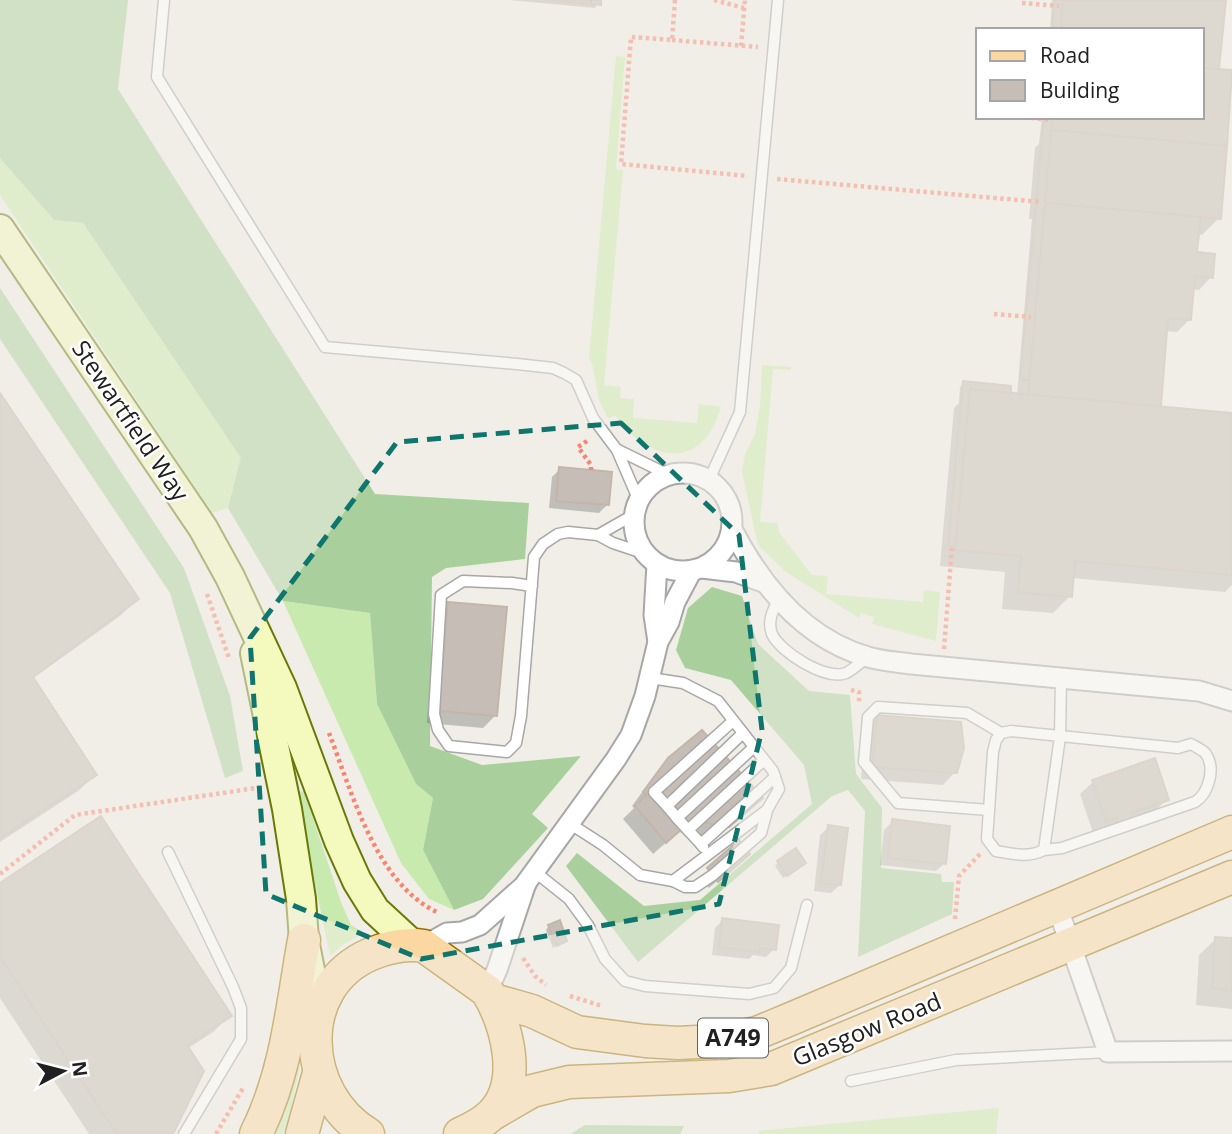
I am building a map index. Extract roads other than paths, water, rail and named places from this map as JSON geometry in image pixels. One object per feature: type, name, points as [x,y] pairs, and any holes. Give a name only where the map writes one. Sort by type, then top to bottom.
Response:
[{"type":"main road","name":"Glasgow Road","points":[[490,995],[577,1032],[596,1036],[656,1042],[699,1042],[737,1038],[774,1026],[1232,832]]},
{"type":"main road","name":"Glasgow Road","points":[[479,1125],[532,1091],[569,1082],[699,1078],[748,1074],[771,1069],[1232,877]]},
{"type":"main road","points":[[256,1134],[276,1088],[286,1051],[304,940]]},
{"type":"main road","points":[[368,1134],[345,1118],[335,1106],[319,1073],[316,1043],[319,1015],[326,995],[351,967],[364,957],[386,948],[419,945]]},
{"type":"main road","name":"A749","points":[[419,945],[490,995],[509,1055],[506,1087],[479,1125]]},
{"type":"main road","points":[[699,1042],[699,1078]]},
{"type":"main road","points":[[302,1134],[319,1073]]},
{"type":"street","name":"Stewartfield Way","points":[[0,229],[203,528],[230,577],[282,688],[339,841],[357,881],[375,910],[419,945]]},
{"type":"street","points":[[419,945],[447,933],[462,932],[480,925],[530,877],[631,735],[639,718],[658,642],[669,622],[675,602],[697,569],[722,552],[732,529],[728,501],[720,489],[709,480],[690,473],[669,475],[651,485],[637,507],[635,528],[639,542],[652,559],[671,570],[697,569],[736,572],[763,582]]},
{"type":"street","points":[[732,529],[763,582],[815,632],[868,657],[942,667],[1199,691],[1232,700]]},
{"type":"street","points":[[652,559],[658,642]]},
{"type":"street","name":"Stewartfield Way","points":[[248,620],[294,849],[304,940],[319,1015]]},
{"type":"street","points":[[490,995],[530,877]]},
{"type":"street","points":[[1057,906],[1108,1052],[1232,1051]]},
{"type":"lane","points":[[164,0],[157,77],[326,347],[553,368],[576,380],[593,418],[617,450],[637,507],[598,535]]},
{"type":"lane","points":[[709,480],[740,412],[778,0]]},
{"type":"lane","points":[[617,450],[669,475]]},
{"type":"lane","points":[[532,586],[463,582],[441,595],[434,714],[439,730],[449,746],[507,752],[516,743],[521,716],[532,586],[534,557],[543,544],[558,534],[568,532],[598,535],[652,559]]},
{"type":"lane","points":[[779,598],[770,618],[773,635],[787,652],[817,670],[835,674],[845,674],[868,657]]},
{"type":"lane","points":[[569,823],[603,845],[640,875],[673,881],[685,887],[695,887],[713,875],[761,833],[767,810],[779,789],[764,760],[718,701],[683,683],[650,678]]},
{"type":"lane","points":[[1044,850],[1060,737],[1061,678]]},
{"type":"lane","points":[[989,810],[898,803],[864,762],[867,722],[873,710],[878,707],[967,713],[1001,733],[1011,731],[1178,748],[1191,744],[1205,752],[1209,761],[1209,777],[1204,797],[1195,803],[1078,843],[1035,854],[1020,855],[996,851],[987,839],[989,810],[993,752],[1001,733]]},
{"type":"lane","points":[[709,855],[654,792],[733,721]]},
{"type":"lane","points":[[667,806],[743,733]]},
{"type":"lane","points":[[677,818],[754,747]]},
{"type":"lane","points":[[688,830],[764,760]]},
{"type":"lane","points":[[701,844],[775,777]]},
{"type":"lane","points":[[673,881],[767,810]]},
{"type":"lane","points":[[168,852],[241,1008],[241,1039],[184,1134]]},
{"type":"lane","points":[[530,877],[569,899],[588,925],[604,959],[625,981],[645,986],[750,994],[774,988],[791,968],[807,905]]},
{"type":"lane","points":[[851,1081],[956,1060],[1108,1052]]}]
